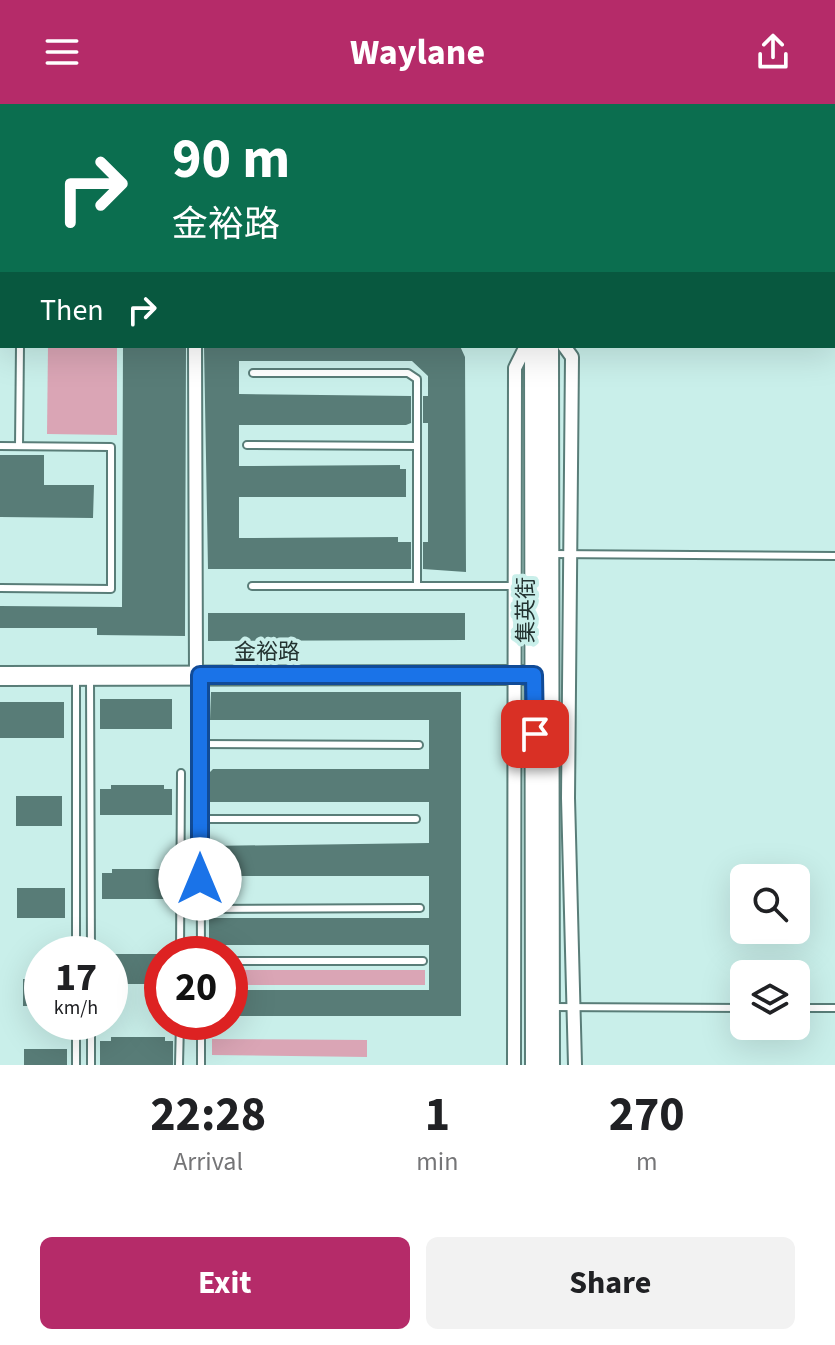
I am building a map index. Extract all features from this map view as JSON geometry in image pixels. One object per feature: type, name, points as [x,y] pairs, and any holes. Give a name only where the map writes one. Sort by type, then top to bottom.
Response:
[{"type":"main road","name":"集英街","points":[[534,348],[535,1065]]},
{"type":"main road","name":"集英街","points":[[549,348],[550,1065]]},
{"type":"main road","name":"金裕路","points":[[0,676],[534,675]]},
{"type":"street","points":[[195,348],[198,675]]},
{"type":"street","points":[[514,1065],[515,368],[525,348]]},
{"type":"street","points":[[565,348],[572,357],[568,798],[575,1065]]},
{"type":"lane","points":[[19,446],[20,348]]},
{"type":"lane","points":[[253,373],[408,373],[417,379],[417,586]]},
{"type":"lane","points":[[247,445],[417,446]]},
{"type":"lane","points":[[0,446],[111,447],[111,589],[0,588]]},
{"type":"lane","points":[[549,554],[835,556]]},
{"type":"lane","points":[[252,586],[514,586]]},
{"type":"lane","points":[[198,675],[201,936]]},
{"type":"lane","points":[[76,936],[83,676]]},
{"type":"lane","points":[[83,676],[90,936]]},
{"type":"lane","points":[[200,744],[419,745]]},
{"type":"lane","points":[[180,936],[181,773]]},
{"type":"lane","points":[[200,819],[416,819]]},
{"type":"lane","points":[[200,909],[420,908]]},
{"type":"lane","points":[[248,961],[423,961]]},
{"type":"lane","points":[[550,1007],[730,1008]]},
{"type":"lane","points":[[810,1008],[835,1008]]},
{"type":"lane","points":[[76,1040],[76,1065]]},
{"type":"lane","points":[[91,1040],[91,1065]]},
{"type":"lane","points":[[179,1065],[180,1040]]},
{"type":"lane","points":[[201,1040],[201,1065]]},
{"type":"shaded area","points":[[48,348],[117,348],[117,435],[47,434]]},
{"type":"shaded area","points":[[248,970],[425,970],[425,985],[248,985]]},
{"type":"shaded area","points":[[212,1040],[367,1040],[367,1057],[212,1055]]},
{"type":"building","points":[[123,348],[186,348],[185,636],[97,635],[97,628],[0,628],[0,606],[122,607]]},
{"type":"building","points":[[204,348],[461,348],[465,357],[466,572],[423,569],[423,542],[428,542],[428,423],[423,423],[423,396],[428,396],[428,376],[412,361],[239,361],[239,394],[411,396],[411,423],[239,425],[239,466],[400,465],[400,469],[406,469],[406,497],[239,497],[239,538],[398,537],[398,542],[411,542],[411,569],[208,569]]},
{"type":"building","points":[[0,455],[44,455],[44,485],[94,485],[93,518],[0,517]]},
{"type":"building","points":[[208,613],[465,613],[465,640],[208,641]]},
{"type":"building","points":[[211,692],[461,692],[461,1016],[248,1016],[248,990],[429,990],[429,945],[248,945],[248,936],[209,936],[209,918],[429,918],[429,876],[209,876],[209,846],[429,843],[429,802],[210,802],[210,772],[213,769],[429,769],[429,720],[210,720]]},
{"type":"building","points":[[100,699],[172,699],[172,729],[100,729]]},
{"type":"building","points":[[0,702],[64,702],[64,738],[0,738]]},
{"type":"building","points":[[111,785],[164,785],[164,789],[172,789],[172,815],[100,815],[100,789],[111,789]]},
{"type":"building","points":[[16,796],[62,796],[62,826],[16,826]]},
{"type":"building","points":[[112,869],[166,869],[166,873],[174,873],[174,899],[102,899],[102,873],[112,873]]},
{"type":"building","points":[[17,888],[65,888],[65,918],[17,918]]},
{"type":"building","points":[[128,954],[144,954],[144,984],[128,984]]},
{"type":"building","points":[[144,1037],[144,1040],[173,1041],[173,1065],[100,1065],[100,1041]]},
{"type":"building","points":[[24,1049],[67,1049],[67,1065],[24,1065]]},
{"type":"route","points":[[200,879],[200,675],[534,675],[535,734]]}]
